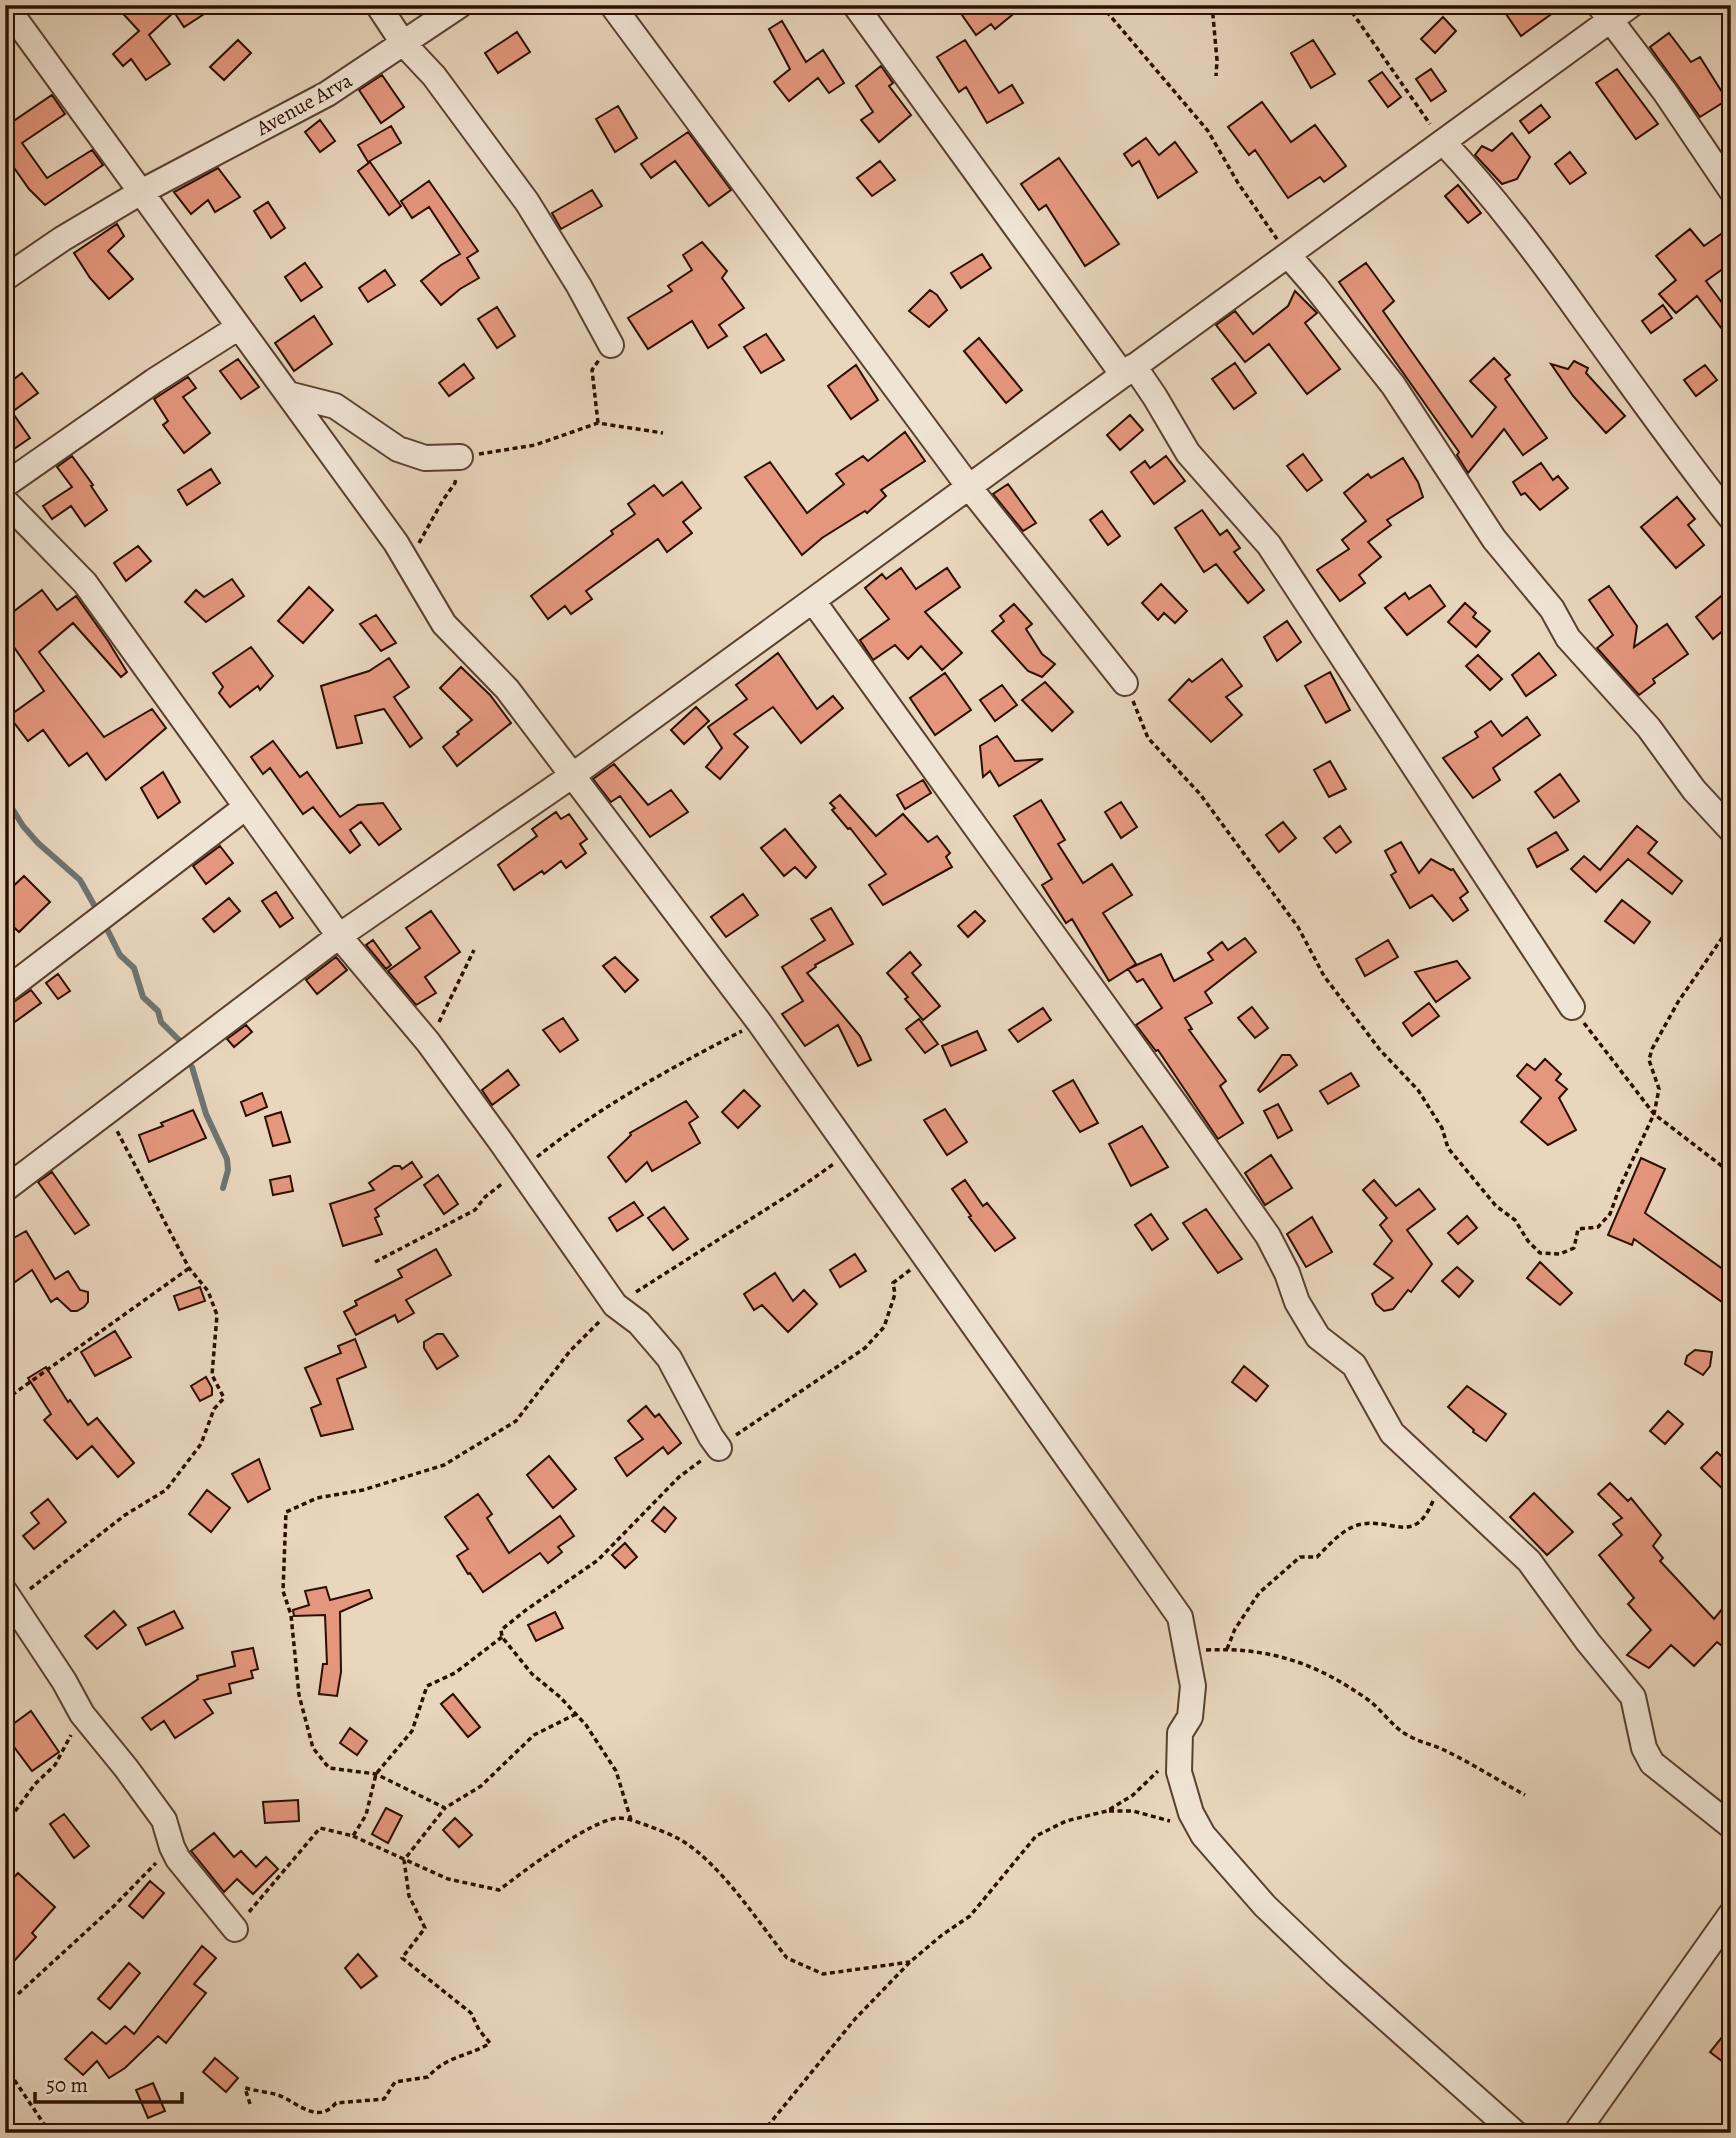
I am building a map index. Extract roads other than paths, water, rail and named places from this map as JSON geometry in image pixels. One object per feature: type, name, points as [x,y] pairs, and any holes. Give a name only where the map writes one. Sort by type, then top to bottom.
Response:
[{"type":"street","points":[[5,5],[396,544],[443,624],[507,689],[759,1022],[1180,1616],[1193,1686],[1190,1717],[1180,1733],[1179,1772],[1191,1813],[1203,1835],[1265,1906],[1335,1973],[1516,2133]]},
{"type":"street","points":[[378,5],[403,43],[434,76],[527,202],[579,286],[611,345]]},
{"type":"street","name":"Avenue Arva","points":[[5,278],[62,239],[141,192],[327,94],[460,5]]},
{"type":"street","points":[[612,5],[969,487],[1125,683]]},
{"type":"street","points":[[855,5],[1128,371],[1156,397],[1188,453],[1269,545],[1572,1007]]},
{"type":"street","points":[[5,1189],[339,936],[573,775],[1443,142],[1605,13],[1631,5]]},
{"type":"street","points":[[1605,13],[1665,92],[1731,190]]},
{"type":"street","points":[[1443,142],[1474,175],[1552,275],[1681,454],[1731,518]]},
{"type":"street","points":[[1288,255],[1393,385],[1494,539],[1552,609],[1568,638],[1649,729],[1694,790],[1731,830]]},
{"type":"street","points":[[5,485],[239,327]]},
{"type":"street","points":[[288,394],[335,406],[398,449],[425,458],[460,457]]},
{"type":"street","points":[[5,501],[85,583],[339,936],[428,1042],[615,1305],[639,1323],[669,1358],[710,1437],[719,1448]]},
{"type":"street","points":[[813,601],[1177,1105],[1268,1236],[1287,1272],[1297,1302],[1318,1337],[1354,1365],[1390,1430],[1526,1558],[1588,1642],[1633,1697],[1643,1748],[1652,1763],[1731,1826]]},
{"type":"street","points":[[5,991],[246,807]]},
{"type":"street","points":[[9,1598],[64,1681],[82,1714],[164,1820],[178,1859],[235,1929]]},
{"type":"street","points":[[1576,2133],[1731,1914]]},
{"type":"waterway","points":[[5,797],[23,826],[38,843],[80,880],[98,912]]},
{"type":"waterway","points":[[103,921],[120,955],[134,968],[143,997],[158,1011],[161,1022],[182,1043]]},
{"type":"waterway","points":[[192,1067],[206,1114],[227,1159],[228,1170],[223,1188]]}]
